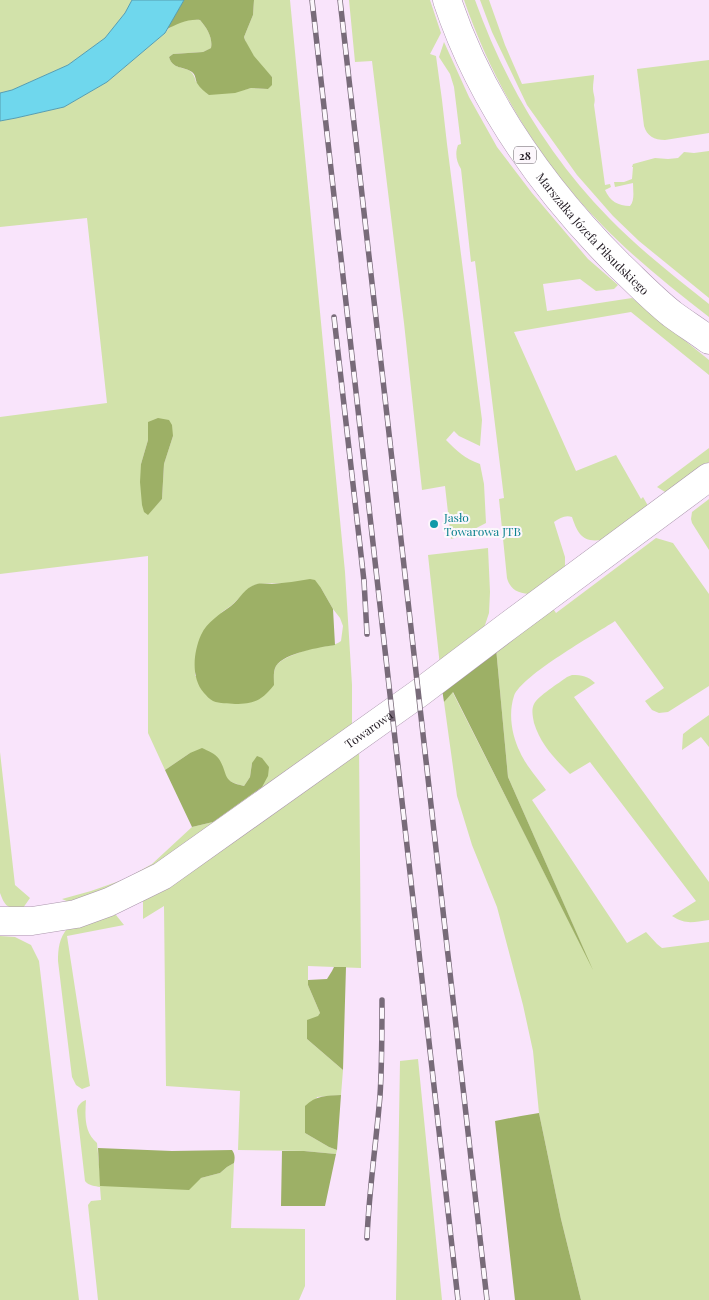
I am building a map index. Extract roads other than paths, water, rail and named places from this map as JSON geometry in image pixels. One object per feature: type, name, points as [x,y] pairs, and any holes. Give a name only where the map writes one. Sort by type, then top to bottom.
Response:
[{"type":"street","name":"Marszałka Józefa Piłsudskiego","points":[[447,0],[460,35],[482,82],[508,130],[561,203],[641,286],[671,313],[709,340]]},
{"type":"street","name":"Towarowa","points":[[0,921],[32,922],[76,914],[109,902],[162,876],[418,694],[709,478]]},
{"type":"water","points":[[132,0],[184,0],[165,33],[107,82],[64,107],[0,121],[0,93],[12,90],[68,65],[105,38],[125,13]]},
{"type":"railway","points":[[312,0],[458,1300]]},
{"type":"railway","points":[[340,0],[487,1300]]},
{"type":"railway","points":[[334,317],[364,581],[367,634]]},
{"type":"railway","points":[[367,1238],[380,1096],[382,1000]]},
{"type":"place","name":"Jasło Towarowa JTB","points":[[434,524]]}]
